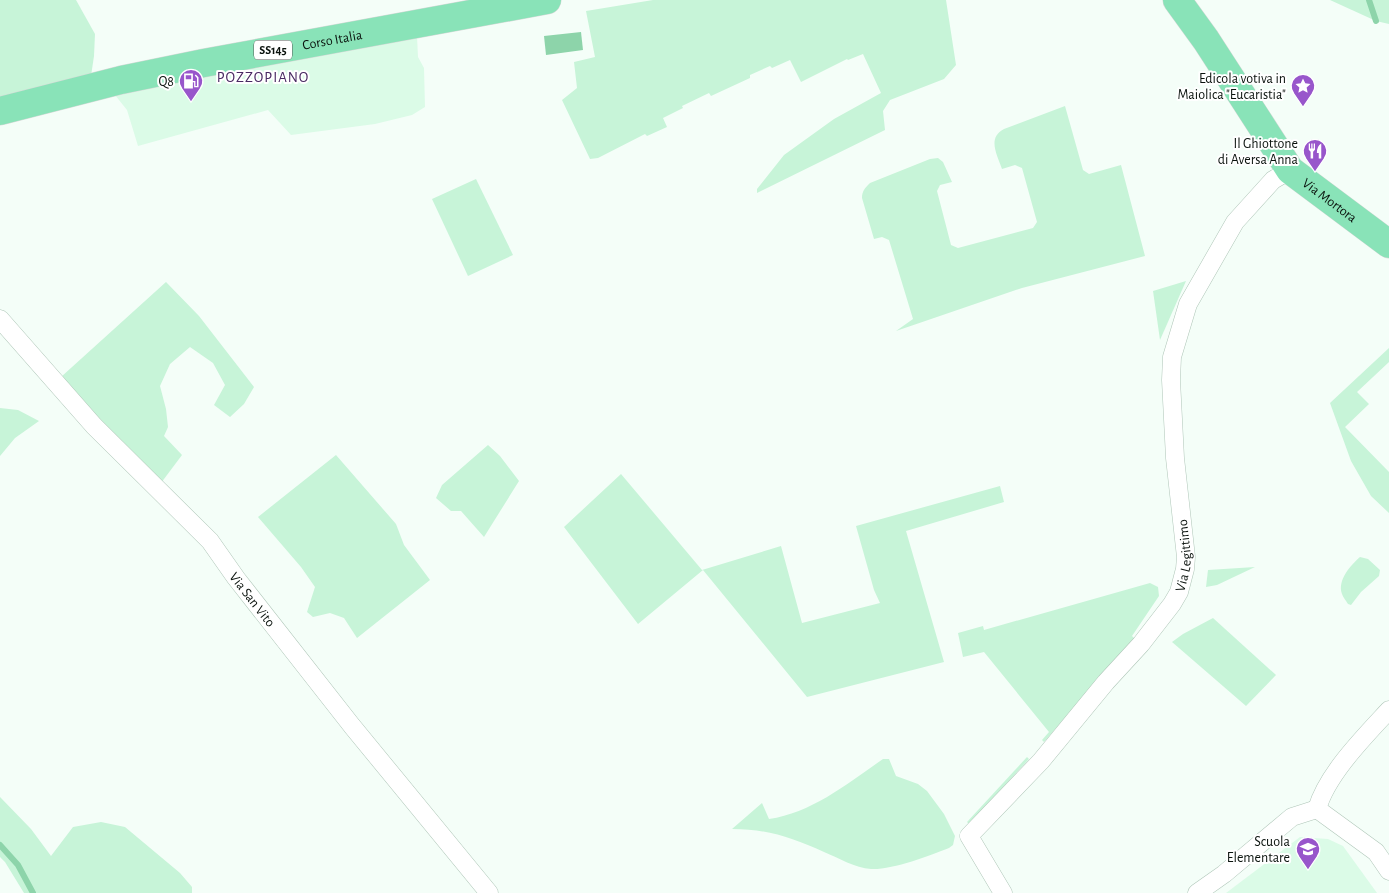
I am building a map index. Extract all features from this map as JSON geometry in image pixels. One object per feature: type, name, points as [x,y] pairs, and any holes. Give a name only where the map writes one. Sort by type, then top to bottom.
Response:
[{"type":"main road","name":"Corso Italia","points":[[0,111],[121,80],[204,62],[547,0]]},
{"type":"main road","name":"Via Mortora","points":[[1177,0],[1206,40],[1290,170],[1389,244]]},
{"type":"street","name":"Via Legittimo","points":[[1003,893],[969,836],[1041,761],[1106,682],[1141,644],[1179,592],[1186,569],[1186,557],[1175,458],[1171,380],[1172,357],[1188,304],[1235,222],[1273,180],[1290,170]]},
{"type":"street","name":"Via San Vito","points":[[0,319],[94,426],[210,540],[236,578],[352,726],[489,893]]},
{"type":"street","points":[[1317,809],[1320,797],[1352,750],[1389,710]]},
{"type":"street","points":[[1317,809],[1376,852],[1389,872]]},
{"type":"street","points":[[1197,893],[1224,874],[1292,817],[1317,809]]},
{"type":"shaded area","points":[[0,0],[76,0],[95,34],[91,76],[0,98]]},
{"type":"shaded area","points":[[653,0],[946,0],[956,65],[944,79],[890,100],[883,111],[885,130],[757,193],[757,189],[784,155],[834,119],[881,93],[863,54],[847,59],[801,82],[790,60],[772,68],[770,66],[750,75],[750,78],[711,96],[709,93],[682,106],[683,108],[663,118],[667,127],[647,136],[645,134],[598,158],[590,159],[562,100],[577,88],[574,62],[595,57],[586,11]]},
{"type":"shaded area","points":[[1330,0],[1389,0],[1389,24],[1376,21]]},
{"type":"shaded area","points":[[581,32],[583,50],[546,55],[544,36]]},
{"type":"shaded area","points":[[417,36],[418,57],[424,68],[425,107],[412,115],[375,124],[291,135],[268,110],[138,146],[127,110],[115,95]]},
{"type":"shaded area","points":[[1065,106],[1083,170],[1089,174],[1121,165],[1145,256],[1022,288],[896,331],[913,319],[889,240],[882,237],[874,239],[862,198],[865,188],[870,183],[930,159],[938,158],[943,162],[952,182],[940,185],[937,191],[951,245],[958,248],[1033,228],[1037,222],[1022,168],[1015,165],[1002,169],[995,147],[996,137],[1004,129]]},
{"type":"shaded area","points":[[476,179],[513,255],[468,276],[432,199]]},
{"type":"shaded area","points":[[1186,281],[1160,340],[1153,291]]},
{"type":"shaded area","points":[[166,282],[199,316],[254,387],[244,404],[230,417],[214,405],[225,385],[213,363],[190,347],[170,364],[160,386],[168,427],[164,436],[182,455],[161,483],[101,424],[61,377]]},
{"type":"shaded area","points":[[1389,348],[1389,362],[1357,392],[1369,404],[1345,427],[1389,472],[1389,513],[1371,496],[1351,461],[1330,403]]},
{"type":"shaded area","points":[[0,408],[18,410],[39,421],[15,438],[0,456]]},
{"type":"shaded area","points":[[488,445],[500,456],[519,481],[484,537],[461,511],[451,511],[436,498],[442,485]]},
{"type":"shaded area","points":[[336,455],[396,524],[404,545],[430,580],[357,638],[344,618],[330,613],[313,617],[307,612],[315,587],[301,567],[258,517]]},
{"type":"shaded area","points":[[621,474],[702,570],[781,546],[802,623],[880,603],[874,590],[856,526],[1000,486],[1004,502],[906,531],[944,662],[807,697],[703,570],[638,624],[564,527]]},
{"type":"shaded area","points":[[1360,557],[1368,559],[1380,570],[1379,576],[1361,592],[1351,605],[1348,604],[1342,595],[1341,583],[1349,569]]},
{"type":"shaded area","points":[[1255,567],[1217,585],[1206,587],[1208,570]]},
{"type":"shaded area","points":[[1150,583],[1158,587],[1159,596],[1132,636],[1134,638],[1044,742],[1042,740],[1049,732],[984,652],[963,657],[958,633],[983,626],[984,630]]},
{"type":"shaded area","points":[[1213,618],[1276,675],[1246,706],[1172,642]]},
{"type":"shaded area","points":[[1027,757],[1029,759],[969,824],[967,822]]},
{"type":"shaded area","points":[[883,759],[889,759],[896,776],[918,784],[927,791],[944,814],[955,836],[953,845],[910,862],[880,869],[871,869],[853,865],[801,842],[780,835],[745,829],[732,829],[762,803],[769,819],[785,816],[815,804]]},
{"type":"shaded area","points":[[0,797],[31,829],[51,856],[73,827],[101,822],[125,827],[180,873],[192,887],[192,893],[24,893],[0,857]]},
{"type":"shaded area","name":"Scuola Elementare","points":[[1300,837],[1328,839],[1343,846],[1377,893],[1226,893]]},
{"type":"waterway","points":[[1369,0],[1376,21]]},
{"type":"waterway","points":[[0,845],[18,865],[33,893]]},
{"type":"place","name":"Q8","points":[[191,102]]},
{"type":"place","name":"Edicola votiva in Maiolica \"Eucaristia\"","points":[[1303,107]]},
{"type":"place","name":"Il Ghiottone di Aversa Anna","points":[[1315,172]]},
{"type":"place","name":"Scuola Elementare","points":[[1308,870]]},
{"type":"district","name":"POZZOPIANO","points":[[263,77]]}]
